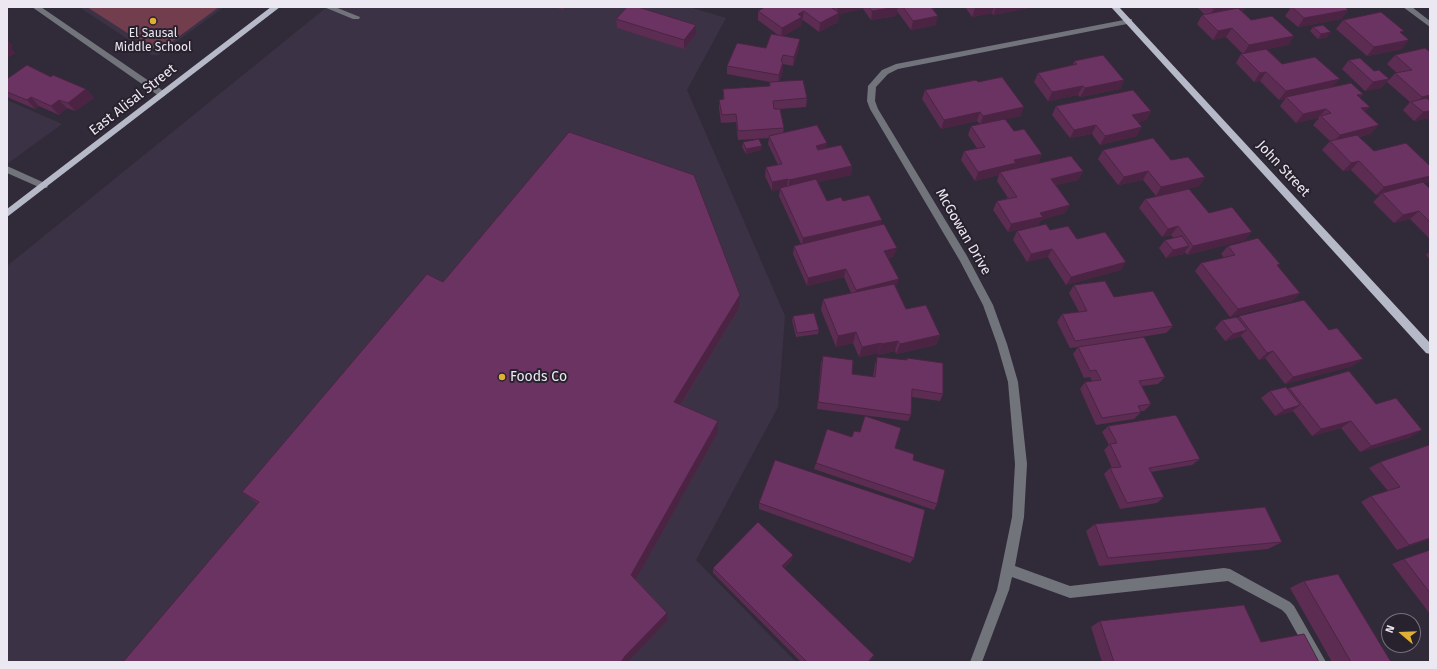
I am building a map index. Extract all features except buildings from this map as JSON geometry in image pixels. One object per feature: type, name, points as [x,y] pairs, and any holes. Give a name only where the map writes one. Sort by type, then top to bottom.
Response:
[{"type":"main road","name":"East Alisal Street","points":[[7,214],[276,7]]},
{"type":"main road","name":"John Street","points":[[1115,7],[1430,350]]},
{"type":"street","points":[[36,7],[162,94]]},
{"type":"street","points":[[328,7],[356,17]]},
{"type":"street","points":[[1407,7],[1430,25]]},
{"type":"street","name":"McGowan Drive","points":[[976,662],[994,616],[1009,570],[1018,517],[1021,464],[1013,382],[1002,344],[988,305],[964,259],[874,109],[871,101],[872,86],[885,72],[896,67],[1129,21]]},
{"type":"street","points":[[7,169],[44,186]]},
{"type":"street","points":[[1009,570],[1070,592],[1224,574],[1230,575],[1286,606],[1320,662]]},
{"type":"shaded area","name":"El Sausal Middle School","points":[[79,7],[224,7],[158,55],[152,55]]},
{"type":"shaded area","name":"El Sausal Middle School","points":[[87,7],[219,7],[162,49],[154,50]]},
{"type":"shaded area","points":[[327,7],[689,7],[726,18],[687,90],[785,316],[778,407],[696,560],[796,662],[7,662],[7,266]]},
{"type":"shaded area","points":[[7,100],[62,124],[7,164]]},
{"type":"place","name":"El Sausal Middle School","points":[[153,21]]},
{"type":"place","name":"Foods Co","points":[[502,377]]}]
